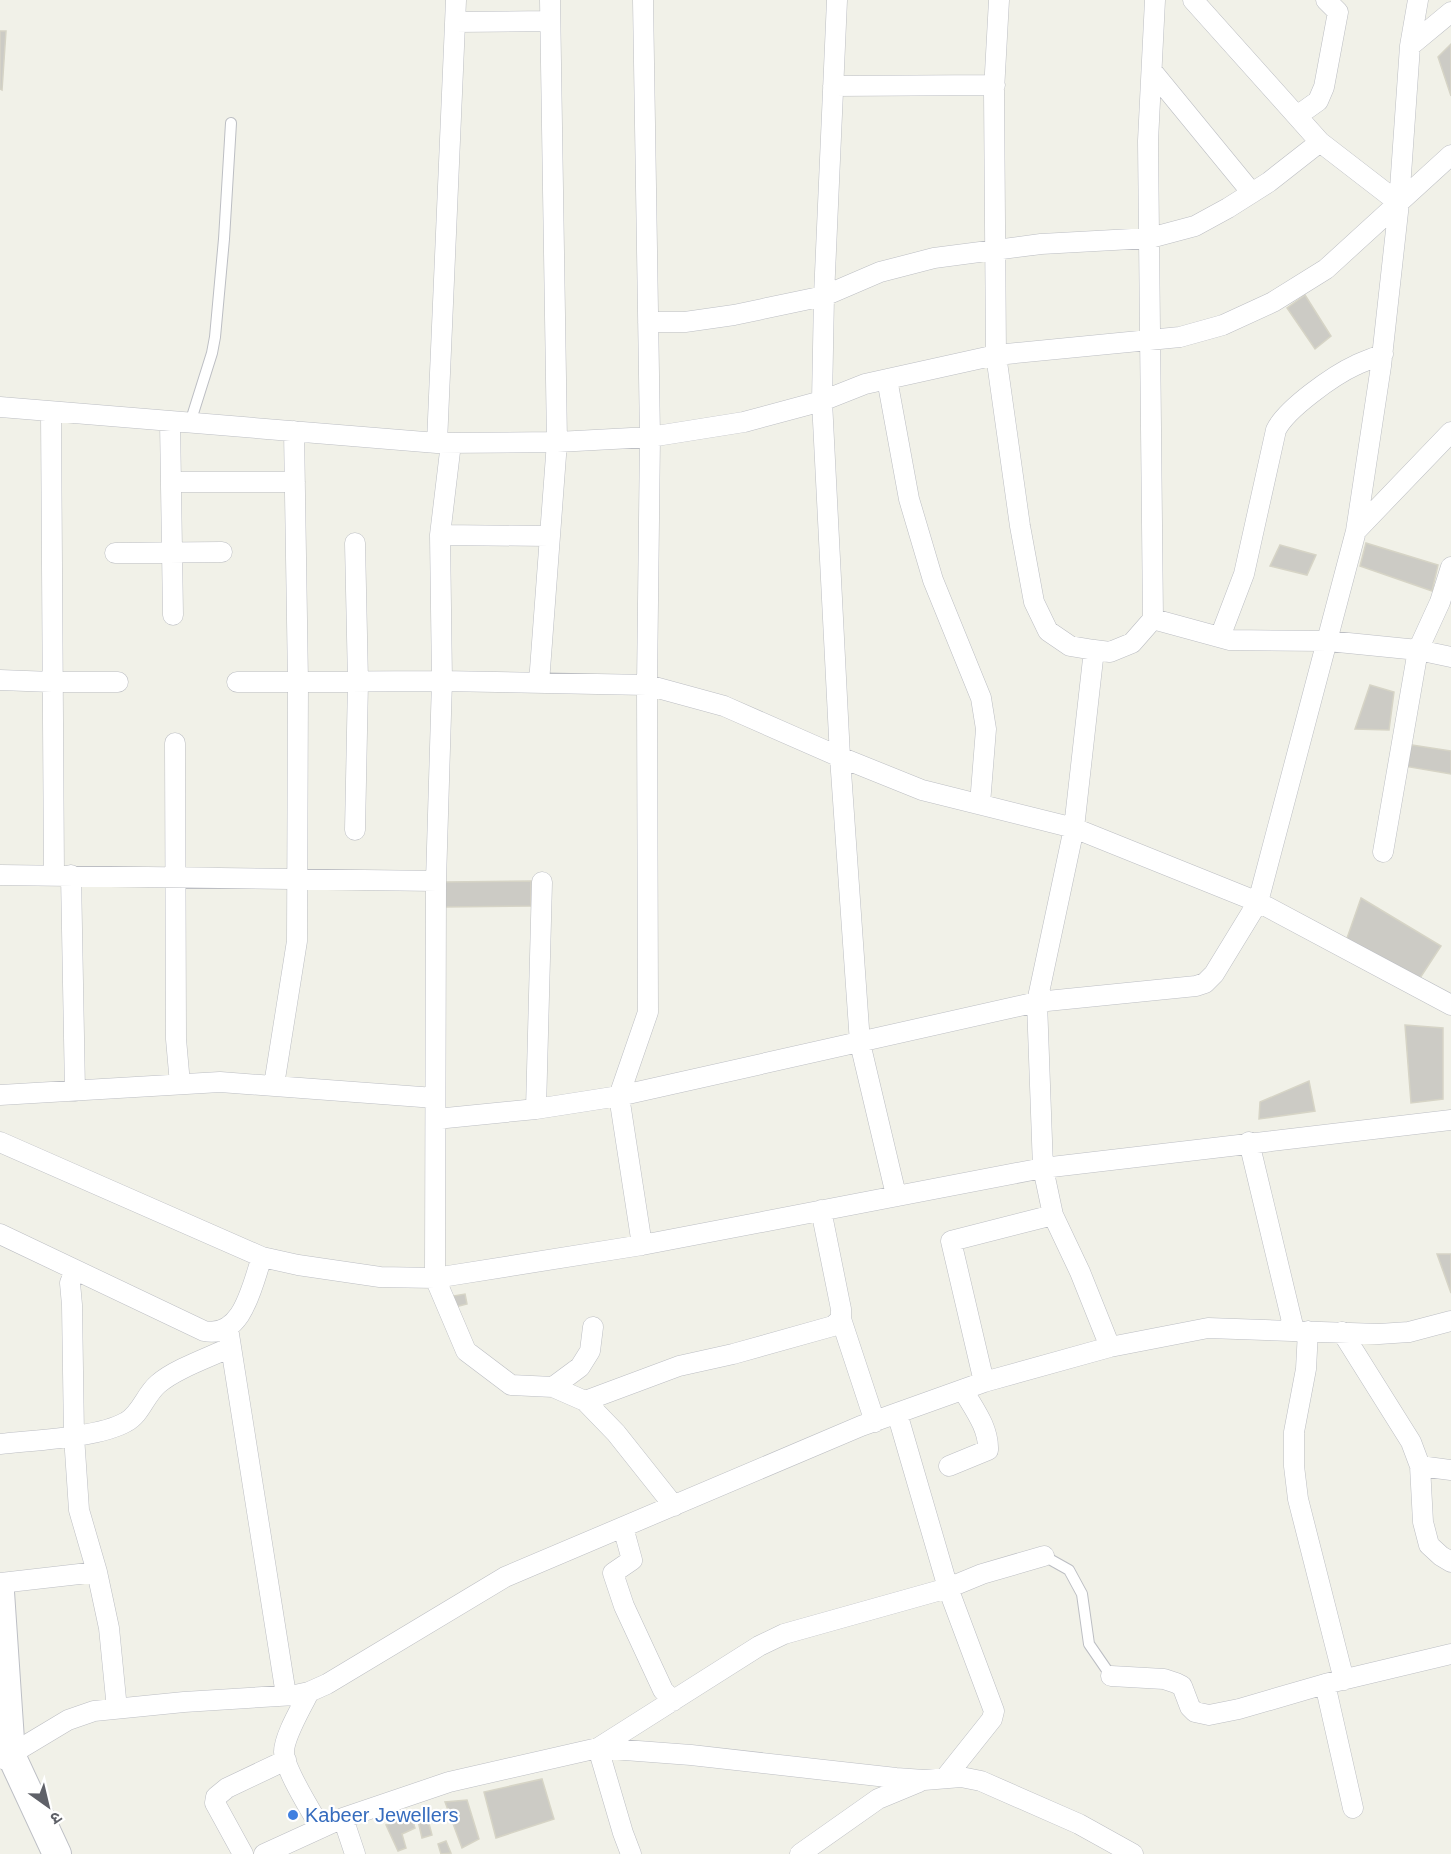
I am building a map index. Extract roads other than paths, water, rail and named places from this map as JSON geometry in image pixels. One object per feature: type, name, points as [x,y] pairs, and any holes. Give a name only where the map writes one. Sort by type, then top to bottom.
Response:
[{"type":"street","points":[[456,0],[440,535],[441,681],[436,881],[435,1278],[466,1351],[511,1385],[553,1387],[585,1401],[616,1433],[674,1506]]},
{"type":"street","points":[[539,683],[557,442],[550,0]]},
{"type":"street","points":[[642,1245],[620,1096],[648,1012],[647,685],[650,437],[643,0]]},
{"type":"street","points":[[837,0],[824,296],[822,401],[840,757],[860,1043],[896,1195]]},
{"type":"street","points":[[999,0],[995,85],[996,355],[1020,526],[1034,602],[1048,631],[1070,646],[1110,651],[1132,643],[1153,619],[1148,141],[1155,0]]},
{"type":"street","points":[[1193,0],[1320,142],[1399,203]]},
{"type":"street","points":[[1297,116],[1318,101],[1324,87],[1338,12],[1326,0]]},
{"type":"street","points":[[436,1119],[536,1109],[620,1096],[1037,1002],[1196,986],[1205,983],[1214,974],[1258,902],[1356,531],[1383,354],[1399,203],[1410,46],[1418,0]]},
{"type":"street","points":[[1410,46],[1451,12]]},
{"type":"street","points":[[455,22],[549,21]]},
{"type":"street","points":[[1152,71],[1252,193]]},
{"type":"street","points":[[833,86],[995,85]]},
{"type":"street","points":[[648,322],[685,322],[734,315],[824,296],[880,272],[934,258],[1041,244],[1150,238],[1195,226],[1252,193],[1320,142]]},
{"type":"street","points":[[0,407],[444,443],[557,442],[650,437],[744,422],[822,401],[865,384],[996,355],[1151,341],[1180,337],[1223,326],[1273,302],[1326,269],[1451,155]]},
{"type":"street","points":[[1220,637],[1244,574],[1279,424],[1298,404],[1344,372],[1383,354]]},
{"type":"street","points":[[887,379],[909,499],[933,580],[981,698],[987,729],[980,804]]},
{"type":"street","points":[[51,412],[52,682],[75,1091]]},
{"type":"street","points":[[170,421],[173,615]]},
{"type":"street","points":[[274,1085],[297,941],[298,682],[294,431]]},
{"type":"street","points":[[1356,531],[1451,432]]},
{"type":"street","points":[[171,482],[295,482]]},
{"type":"street","points":[[440,535],[549,536]]},
{"type":"street","points":[[355,543],[358,682],[355,830]]},
{"type":"street","points":[[115,553],[222,552]]},
{"type":"street","points":[[1383,852],[1418,650],[1440,602],[1451,567]]},
{"type":"street","points":[[1153,619],[1230,640],[1328,641],[1418,650],[1451,657]]},
{"type":"street","points":[[1094,650],[1074,828],[1037,1002],[1043,1168],[1053,1215],[1080,1272],[1110,1347]]},
{"type":"street","points":[[0,680],[118,682]]},
{"type":"street","points":[[237,682],[441,681],[647,685],[724,706],[922,790],[1074,828],[1258,902],[1451,1005]]},
{"type":"street","points":[[175,743],[176,1039],[180,1084]]},
{"type":"street","points":[[0,875],[436,881]]},
{"type":"street","points":[[536,1109],[542,882]]},
{"type":"street","points":[[0,1095],[220,1082],[435,1098]]},
{"type":"street","points":[[0,1142],[262,1257],[298,1265],[380,1277],[435,1278],[642,1245],[1043,1168],[1451,1120]]},
{"type":"street","points":[[1249,1143],[1301,1330],[1306,1369],[1294,1432],[1294,1466],[1298,1499],[1344,1680]]},
{"type":"street","points":[[821,1210],[841,1309],[841,1319],[875,1422]]},
{"type":"street","points":[[984,1382],[951,1241],[1053,1215]]},
{"type":"street","points":[[0,1234],[204,1331],[230,1337]]},
{"type":"street","points":[[0,1444],[100,1432],[124,1424],[138,1411],[156,1386],[230,1337],[262,1257]]},
{"type":"street","points":[[75,1270],[70,1283],[74,1436],[79,1510],[97,1572],[109,1628],[117,1709]]},
{"type":"street","points":[[585,1401],[679,1366],[733,1354],[833,1326],[841,1319]]},
{"type":"street","points":[[5,1757],[68,1720],[94,1711],[309,1692],[327,1684],[505,1577],[897,1413],[984,1382],[1110,1347],[1208,1328],[1379,1334],[1409,1332],[1451,1322]]},
{"type":"street","points":[[553,1387],[580,1367],[590,1352],[593,1327]]},
{"type":"street","points":[[1342,1332],[1411,1442],[1420,1466],[1423,1522],[1429,1545],[1451,1562]]},
{"type":"street","points":[[230,1337],[286,1695]]},
{"type":"street","points":[[949,1466],[988,1450],[986,1431],[963,1390]]},
{"type":"street","points":[[897,1413],[948,1588],[994,1711],[992,1719],[945,1778]]},
{"type":"street","points":[[1420,1466],[1451,1470]]},
{"type":"street","points":[[623,1527],[632,1560],[613,1573],[624,1606],[658,1680],[673,1701]]},
{"type":"street","points":[[598,1748],[759,1646],[784,1634],[948,1588],[982,1574],[1044,1556]]},
{"type":"street","points":[[0,1583],[97,1572]]},
{"type":"street","points":[[0,1592],[5,1757],[57,1854]]},
{"type":"street","points":[[1111,1676],[1164,1679],[1176,1683],[1182,1686],[1190,1707],[1201,1715],[1239,1709],[1325,1684],[1451,1654]]},
{"type":"street","points":[[1325,1684],[1353,1808]]},
{"type":"street","points":[[309,1692],[287,1740],[284,1752],[321,1828]]},
{"type":"street","points":[[598,1748],[631,1854]]},
{"type":"street","points":[[264,1854],[343,1818],[449,1782],[598,1748],[691,1755],[924,1780],[961,1777],[981,1781],[1079,1824],[1133,1854]]},
{"type":"street","points":[[243,1854],[215,1803],[216,1797],[227,1788],[286,1760]]},
{"type":"street","points":[[800,1854],[878,1799],[924,1780]]},
{"type":"street","points":[[343,1818],[355,1854]]},
{"type":"lane","points":[[190,423],[215,337],[231,123]]},
{"type":"lane","points":[[1044,1556],[1069,1570],[1082,1594],[1089,1644],[1111,1676]]},
{"type":"place","name":"Kabeer Jewellers","points":[[293,1815]]}]
